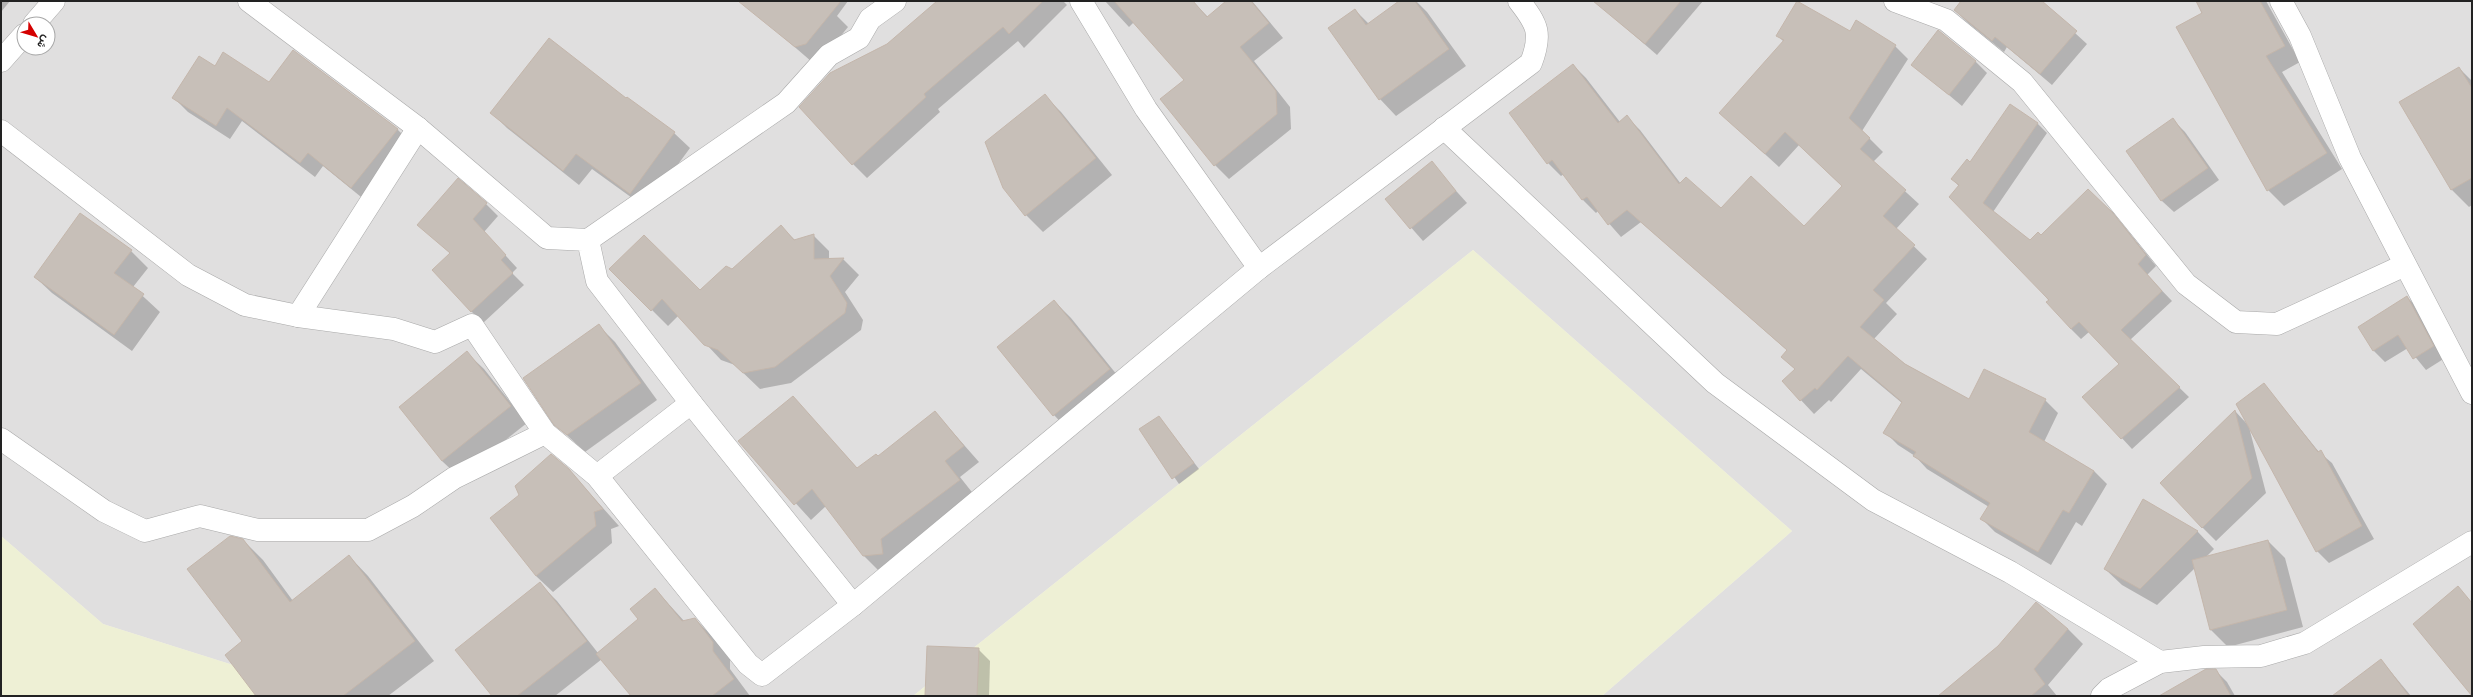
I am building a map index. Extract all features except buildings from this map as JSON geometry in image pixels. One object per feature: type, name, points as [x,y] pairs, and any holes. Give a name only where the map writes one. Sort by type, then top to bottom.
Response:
[{"type":"street","points":[[41,16],[54,1]]},
{"type":"street","points":[[249,1],[418,128],[547,238],[588,240],[786,103],[829,55],[859,38],[870,19],[895,1]]},
{"type":"street","points":[[1081,1],[1146,109],[1259,268]]},
{"type":"street","points":[[1,131],[188,275],[245,304],[298,316],[394,329],[435,342],[472,325],[544,433],[597,476],[748,664],[762,675],[853,605],[1259,268],[1531,63],[1538,44],[1536,22],[1519,1]]},
{"type":"street","points":[[1895,1],[1946,20],[2022,82],[2186,284],[2236,322],[2277,324],[2405,265]]},
{"type":"street","points":[[2281,1],[2300,36],[2350,158],[2472,393]]},
{"type":"street","points":[[1,61],[16,44]]},
{"type":"street","points":[[298,316],[418,128]]},
{"type":"street","points":[[1444,128],[1715,383],[1873,500],[2010,572],[2160,662]]},
{"type":"street","points":[[588,240],[597,281],[691,404],[853,605]]},
{"type":"street","points":[[597,476],[691,404]]},
{"type":"street","points":[[1,439],[104,510],[145,531],[200,516],[258,530],[368,530],[413,506],[454,478],[544,433]]},
{"type":"street","points":[[2102,696],[2109,689],[2160,662],[2204,657],[2261,656],[2305,643],[2472,542]]},
{"type":"shaded area","points":[[1,1],[2472,1],[2472,696],[1602,696],[1792,531],[1473,250],[913,696],[331,696],[103,624],[1,536]]},
{"type":"green space","points":[[1473,250],[1792,531],[1602,696],[913,696]]},
{"type":"green space","points":[[1,536],[103,624],[331,696],[1,696]]}]
